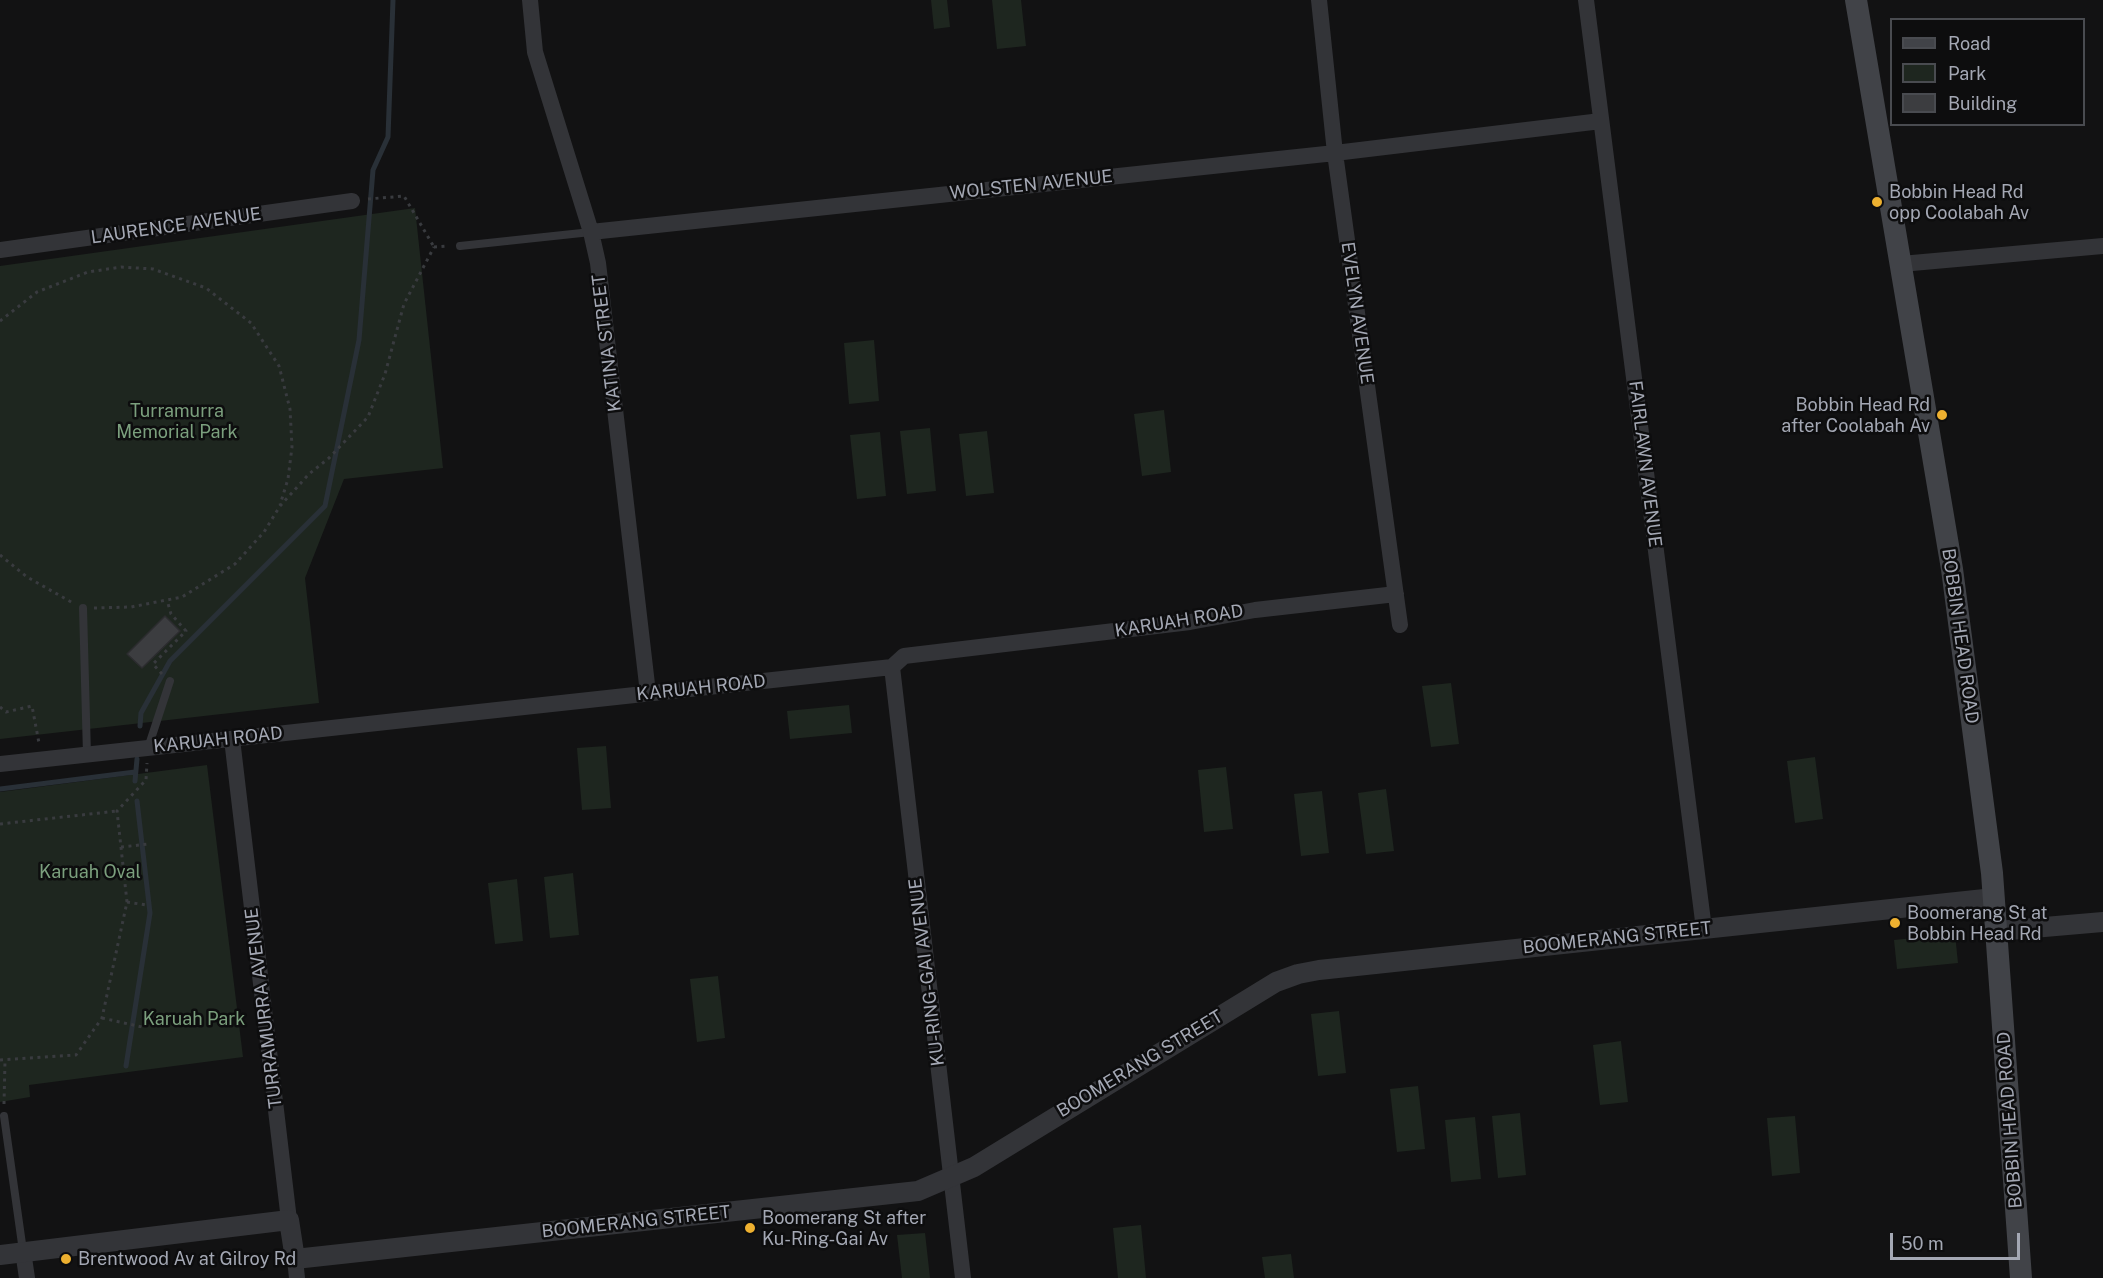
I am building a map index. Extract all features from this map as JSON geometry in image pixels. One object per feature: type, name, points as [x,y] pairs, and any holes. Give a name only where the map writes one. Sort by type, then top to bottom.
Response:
[{"type":"main road","name":"BOBBIN HEAD ROAD","points":[[1856,0],[1952,569],[1998,931],[2021,1278]]},
{"type":"street","name":"KATINA STREET","points":[[530,0],[535,52],[591,232],[598,263],[648,693]]},
{"type":"street","name":"EVELYN AVENUE","points":[[1319,0],[1335,153],[1400,625]]},
{"type":"street","name":"FAIRLAWN AVENUE","points":[[1586,0],[1704,929]]},
{"type":"street","name":"WOLSTEN AVENUE","points":[[591,232],[1335,153],[1601,121]]},
{"type":"street","name":"LAURENCE AVENUE","points":[[0,250],[358,200]]},
{"type":"street","points":[[1900,264],[2103,246]]},
{"type":"street","name":"KARUAH ROAD","points":[[0,764],[891,667],[904,656],[1190,622],[1255,610],[1396,594]]},
{"type":"street","name":"KU-RING-GAI AVENUE","points":[[891,667],[963,1278]]},
{"type":"street","name":"TURRAMURRA AVENUE","points":[[232,739],[296,1268]]},
{"type":"street","name":"BOOMERANG STREET","points":[[296,1268],[918,1191],[974,1167],[1276,982],[1298,974],[1994,898]]},
{"type":"street","points":[[1998,931],[2103,922]]},
{"type":"street","points":[[0,1255],[290,1220]]},
{"type":"street","points":[[23,1251],[27,1278]]},
{"type":"lane","name":"WOLSTEN AVENUE","points":[[460,246],[591,232]]},
{"type":"lane","points":[[83,608],[87,755]]},
{"type":"lane","points":[[148,748],[170,681]]},
{"type":"lane","points":[[4,1116],[23,1251]]},
{"type":"path","points":[[0,555],[27,577],[83,608],[131,607],[182,597],[235,564],[264,532],[280,506],[309,474],[330,458],[368,417],[386,374],[404,304],[434,247],[404,196],[358,200]]},
{"type":"path","points":[[0,321],[37,292],[88,272],[121,267],[153,269],[206,288],[251,323],[279,366],[290,409],[292,447],[288,480],[280,506]]},
{"type":"path","points":[[153,664],[186,631],[171,614],[167,600]]},
{"type":"path","points":[[0,707],[6,712],[32,706],[41,759]]},
{"type":"path","points":[[0,824],[117,811],[146,780],[148,748]]},
{"type":"path","points":[[0,1060],[76,1055],[102,1018],[127,902],[117,811]]},
{"type":"path","points":[[120,847],[149,844]]},
{"type":"path","points":[[127,902],[146,905]]},
{"type":"path","points":[[102,1018],[142,1027]]},
{"type":"path","points":[[4,1116],[5,1061]]},
{"type":"green space","points":[[931,0],[947,0],[950,27],[934,29]]},
{"type":"green space","points":[[992,0],[1021,0],[1026,46],[997,49]]},
{"type":"green space","name":"Turramurra Memorial Park","points":[[415,208],[443,468],[344,479],[305,578],[319,703],[0,739],[0,266]]},
{"type":"green space","points":[[874,340],[879,401],[849,404],[844,343]]},
{"type":"green space","points":[[1164,410],[1171,472],[1142,476],[1134,414]]},
{"type":"green space","points":[[930,428],[936,491],[907,494],[900,431]]},
{"type":"green space","points":[[987,431],[994,493],[966,496],[959,434]]},
{"type":"green space","points":[[880,432],[886,496],[857,499],[850,435]]},
{"type":"green space","points":[[1451,683],[1459,744],[1431,747],[1422,686]]},
{"type":"green space","points":[[849,705],[852,733],[790,739],[787,711]]},
{"type":"green space","points":[[606,746],[611,808],[582,810],[577,748]]},
{"type":"green space","points":[[1815,757],[1823,819],[1795,823],[1787,761]]},
{"type":"green space","name":"Karuah Oval","points":[[207,765],[243,1057],[29,1085],[30,1097],[0,1102],[0,792]]},
{"type":"green space","points":[[1226,767],[1233,829],[1204,832],[1198,770]]},
{"type":"green space","points":[[1386,789],[1394,851],[1366,854],[1358,793]]},
{"type":"green space","points":[[1322,791],[1329,853],[1301,856],[1294,794]]},
{"type":"green space","points":[[573,873],[579,935],[550,938],[544,877]]},
{"type":"green space","points":[[517,879],[523,941],[495,944],[488,883]]},
{"type":"green space","points":[[1955,934],[1958,963],[1897,969],[1894,940]]},
{"type":"green space","points":[[718,976],[725,1038],[697,1042],[690,979]]},
{"type":"green space","points":[[1339,1011],[1346,1073],[1318,1076],[1311,1014]]},
{"type":"green space","points":[[1621,1041],[1628,1102],[1600,1105],[1593,1045]]},
{"type":"green space","points":[[1418,1086],[1425,1149],[1397,1152],[1390,1089]]},
{"type":"green space","points":[[1520,1113],[1526,1175],[1498,1178],[1492,1116]]},
{"type":"green space","points":[[1795,1116],[1800,1173],[1772,1176],[1767,1118]]},
{"type":"green space","points":[[1475,1117],[1481,1179],[1451,1182],[1445,1120]]},
{"type":"green space","points":[[1141,1225],[1146,1278],[1118,1278],[1113,1228]]},
{"type":"green space","points":[[925,1233],[930,1278],[902,1278],[897,1235]]},
{"type":"green space","points":[[1291,1254],[1294,1278],[1265,1278],[1262,1257]]},
{"type":"building","points":[[165,616],[180,631],[142,668],[127,654]]},
{"type":"waterway","points":[[140,726],[141,713],[170,661],[325,506],[359,340],[373,170],[388,137],[393,0]]},
{"type":"waterway","points":[[135,781],[137,759]]},
{"type":"waterway","points":[[0,789],[135,772]]},
{"type":"waterway","points":[[126,1066],[150,913],[137,801]]},
{"type":"place","name":"Bobbin Head Rd opp Coolabah Av","points":[[1877,202]]},
{"type":"place","name":"Bobbin Head Rd after Coolabah Av","points":[[1942,415]]},
{"type":"place","name":"Boomerang St at Bobbin Head Rd","points":[[1895,923]]},
{"type":"place","name":"Boomerang St after Ku-Ring-Gai Av","points":[[750,1228]]},
{"type":"place","name":"Brentwood Av at Gilroy Rd","points":[[66,1259]]},
{"type":"park label","name":"Karuah Park","points":[[194,1019]]}]
